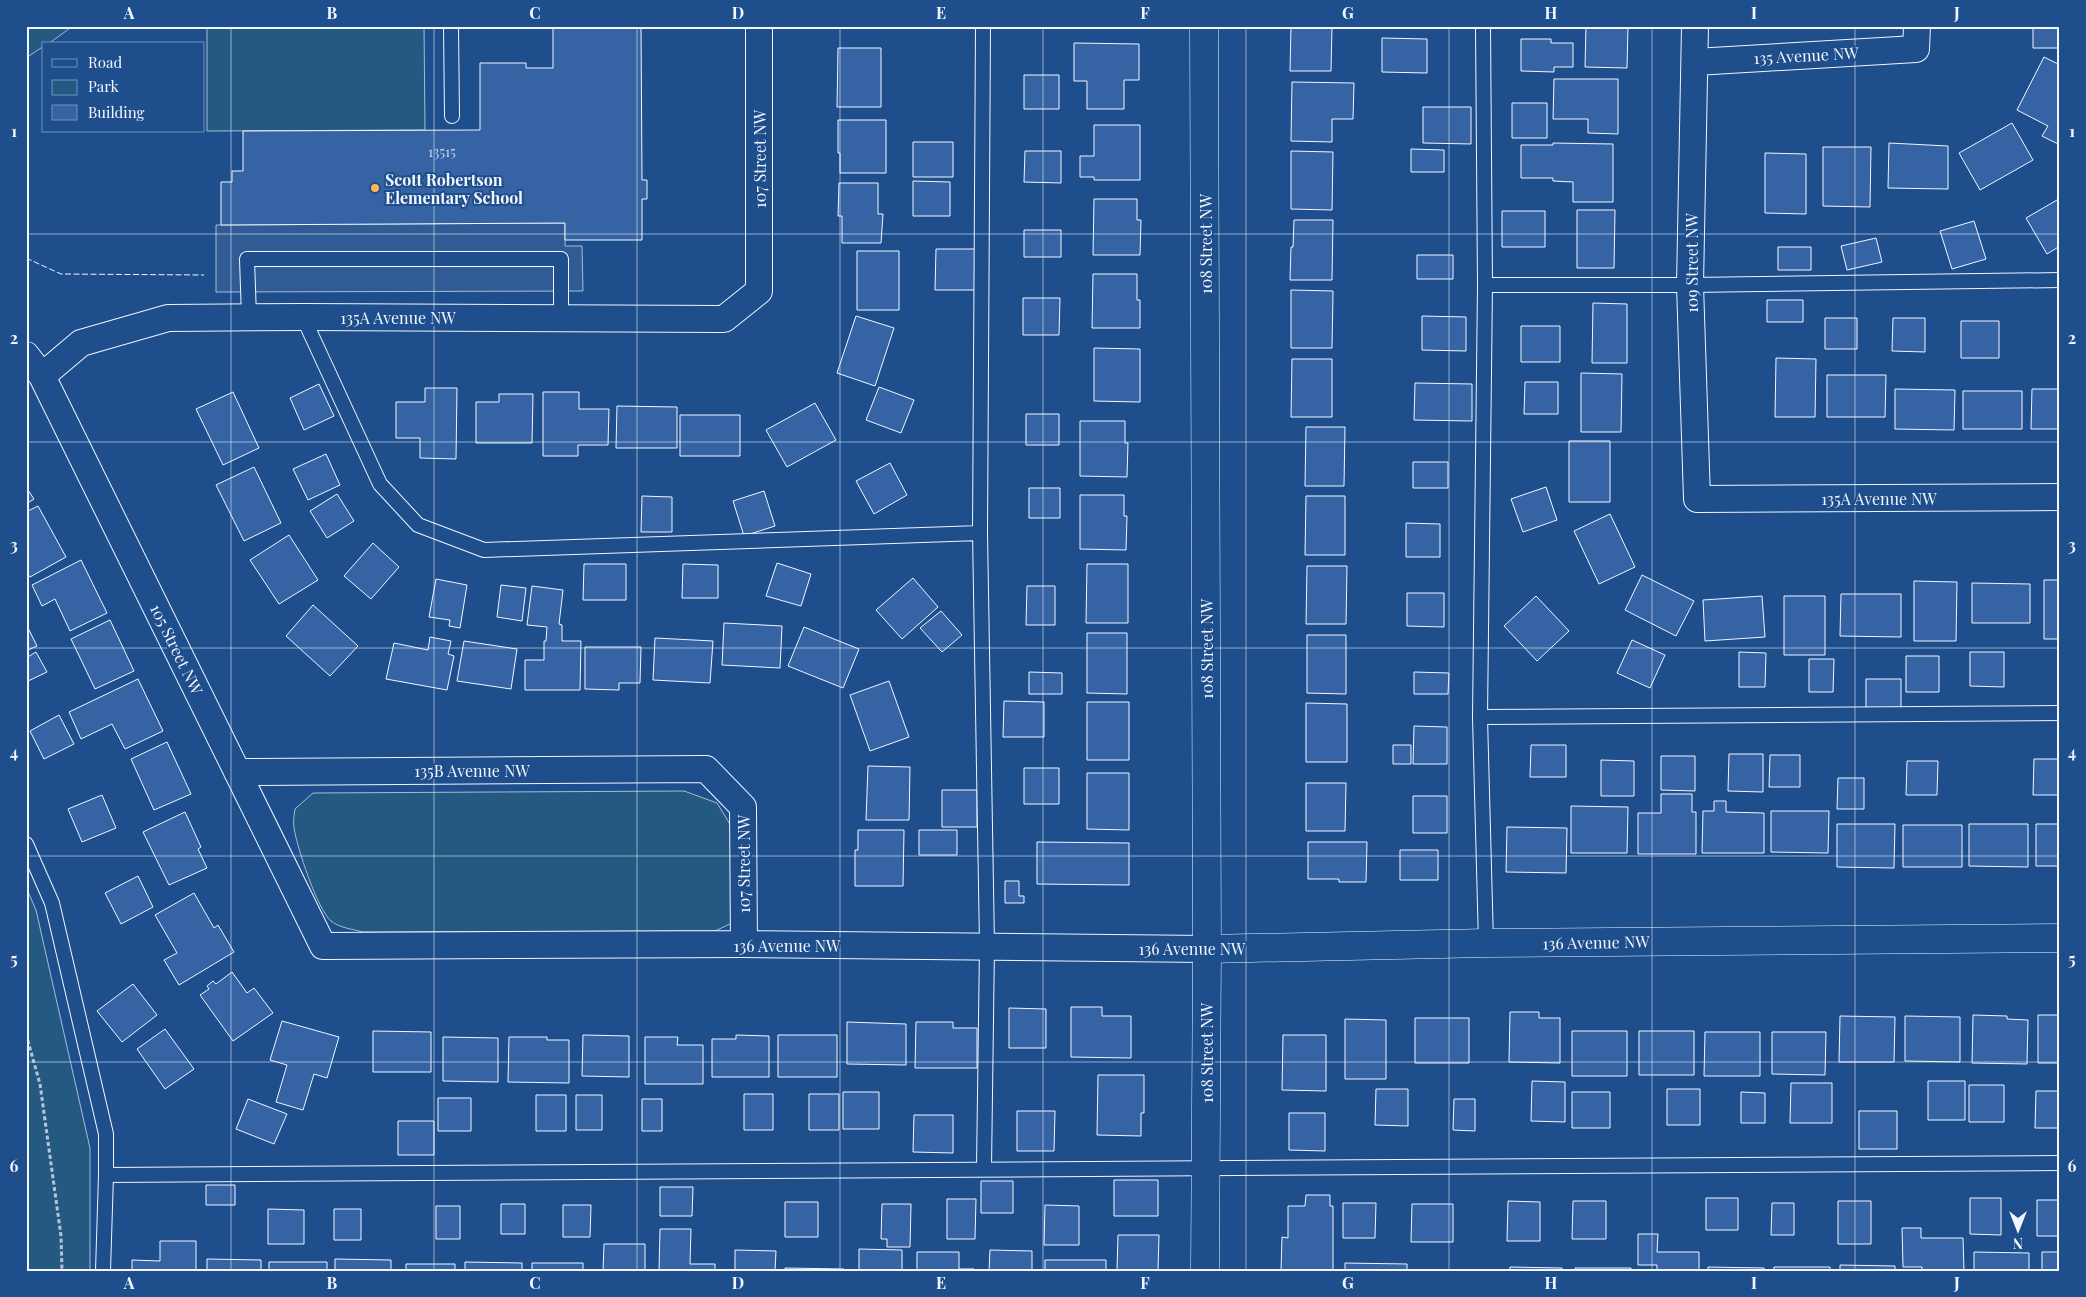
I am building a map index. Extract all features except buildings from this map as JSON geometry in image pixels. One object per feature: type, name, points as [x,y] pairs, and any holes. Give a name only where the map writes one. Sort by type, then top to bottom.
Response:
[{"type":"street","name":"107 Street NW","points":[[759,26],[759,291]]},
{"type":"street","name":"108 Street NW","points":[[1204,26],[1207,949],[1205,1271]]},
{"type":"street","name":"109 Street NW","points":[[1695,26],[1690,285],[1698,499]]},
{"type":"street","name":"135 Avenue NW","points":[[1695,62],[1916,38]]},
{"type":"street","name":"135A Avenue NW","points":[[42,376],[81,343],[168,318],[724,319],[759,291]]},
{"type":"street","name":"105 Street NW","points":[[26,356],[42,376],[323,946]]},
{"type":"street","name":"135A Avenue NW","points":[[1698,499],[2060,497]]},
{"type":"street","name":"107 Street NW","points":[[706,769],[743,807],[744,944]]},
{"type":"street","name":"135B Avenue NW","points":[[238,772],[706,769]]},
{"type":"street","name":"136 Avenue NW","points":[[323,946],[744,944],[987,945],[1207,949],[1486,943],[2060,938]]},
{"type":"lane","points":[[451,26],[452,116]]},
{"type":"lane","points":[[983,26],[980,533],[987,945],[984,1168]]},
{"type":"lane","points":[[1483,26],[1485,285],[1480,718],[1486,943]]},
{"type":"lane","points":[[250,317],[247,259],[560,259],[560,318]]},
{"type":"lane","points":[[1485,285],[1690,285],[2060,280]]},
{"type":"lane","points":[[303,317],[380,484],[418,525],[484,550],[980,533]]},
{"type":"lane","points":[[1480,718],[2060,713]]},
{"type":"lane","points":[[26,844],[52,902],[106,1134],[102,1271]]},
{"type":"lane","points":[[106,1175],[984,1168],[1206,1169],[2060,1163]]},
{"type":"path","points":[[26,1034],[40,1084],[61,1236],[62,1271]]},
{"type":"green space","points":[[26,26],[73,26],[51,42],[42,42],[42,47],[26,58]]},
{"type":"green space","points":[[207,26],[424,26],[425,130],[207,131]]},
{"type":"green space","points":[[684,791],[717,803],[736,834],[736,913],[730,924],[715,931],[363,932],[350,929],[331,921],[320,904],[303,863],[294,826],[295,809],[313,793]]},
{"type":"green space","points":[[26,887],[36,910],[90,1148],[90,1271],[26,1271]]},
{"type":"shaded area","points":[[565,223],[565,246],[582,246],[583,291],[216,292],[216,225]]},
{"type":"fence","points":[[26,258],[61,274],[204,275]]},
{"type":"place","name":"Scott Robertson Elementary School","points":[[375,188]]}]
